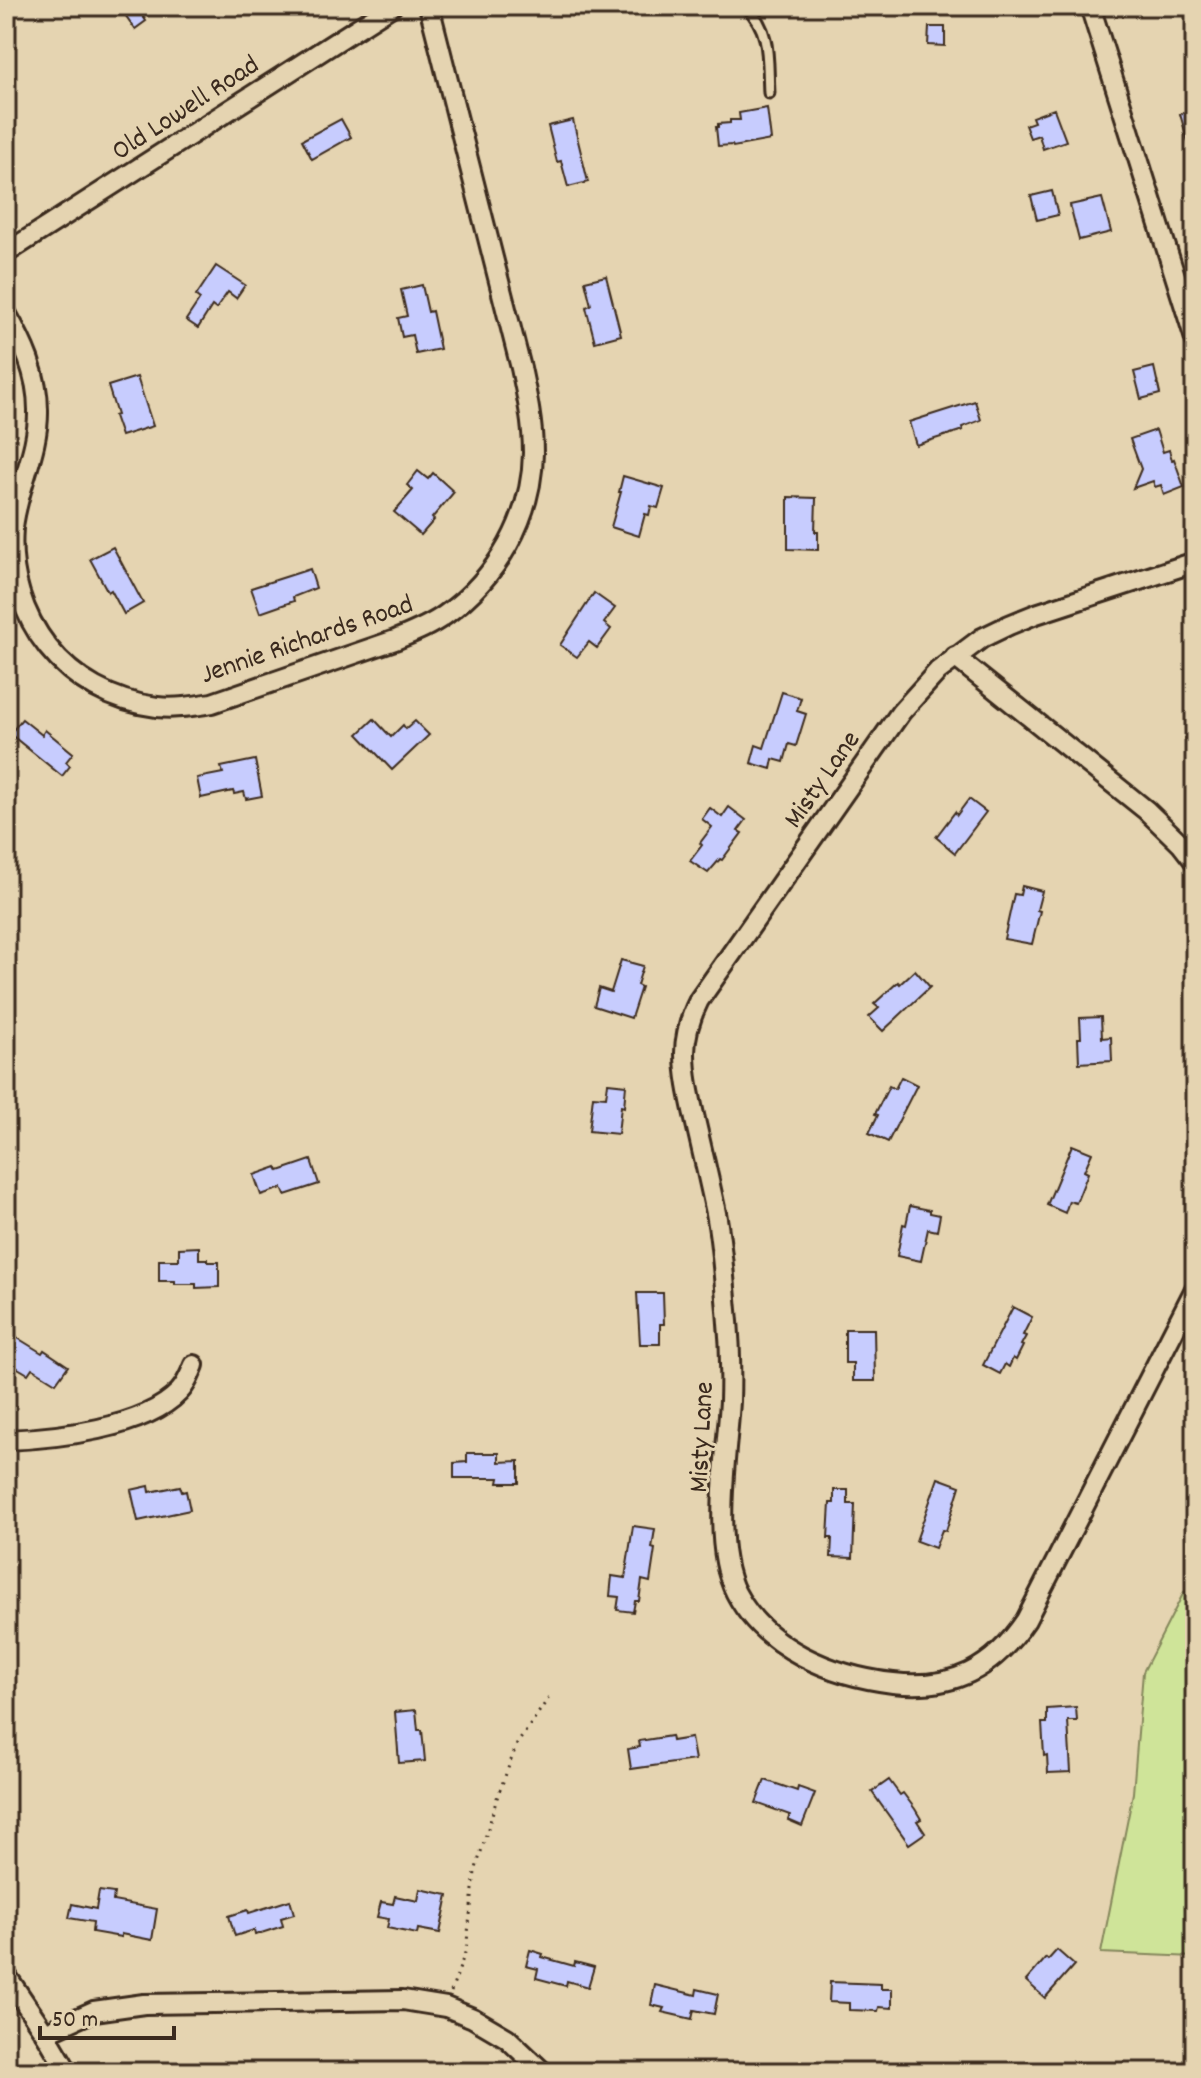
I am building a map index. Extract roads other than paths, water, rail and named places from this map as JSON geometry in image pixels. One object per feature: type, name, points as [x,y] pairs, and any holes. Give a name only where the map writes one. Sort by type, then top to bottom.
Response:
[{"type":"street","name":"Old Lowell Road","points":[[6,253],[392,6]]},
{"type":"street","name":"Jennie Richards Road","points":[[6,313],[27,355],[37,392],[38,410],[34,450],[14,524],[12,550],[15,576],[21,601],[32,625],[65,666],[86,682],[134,703],[186,707],[212,703],[395,640],[443,617],[483,581],[514,535],[524,509],[533,455],[531,417],[521,368],[429,6]]},
{"type":"street","points":[[1090,6],[1195,339]]},
{"type":"street","name":"Misty Lane","points":[[1195,562],[1036,614],[982,638],[955,657],[920,690],[895,720],[692,1014],[685,1069],[716,1217],[730,1340],[730,1397],[722,1528],[725,1559],[743,1604],[771,1635],[791,1650],[854,1675],[916,1685],[961,1678],[982,1666],[1000,1653],[1026,1620],[1195,1289]]},
{"type":"street","points":[[955,657],[1146,810],[1195,862]]},
{"type":"street","points":[[6,1440],[77,1434],[135,1418],[163,1405],[179,1392],[194,1365]]},
{"type":"street","points":[[6,1975],[68,2072]]},
{"type":"street","points":[[45,2033],[94,2011],[144,2004],[403,2000],[446,2007],[473,2018],[519,2048],[543,2072]]},
{"type":"lane","points":[[746,6],[759,18],[766,39],[769,93]]}]
